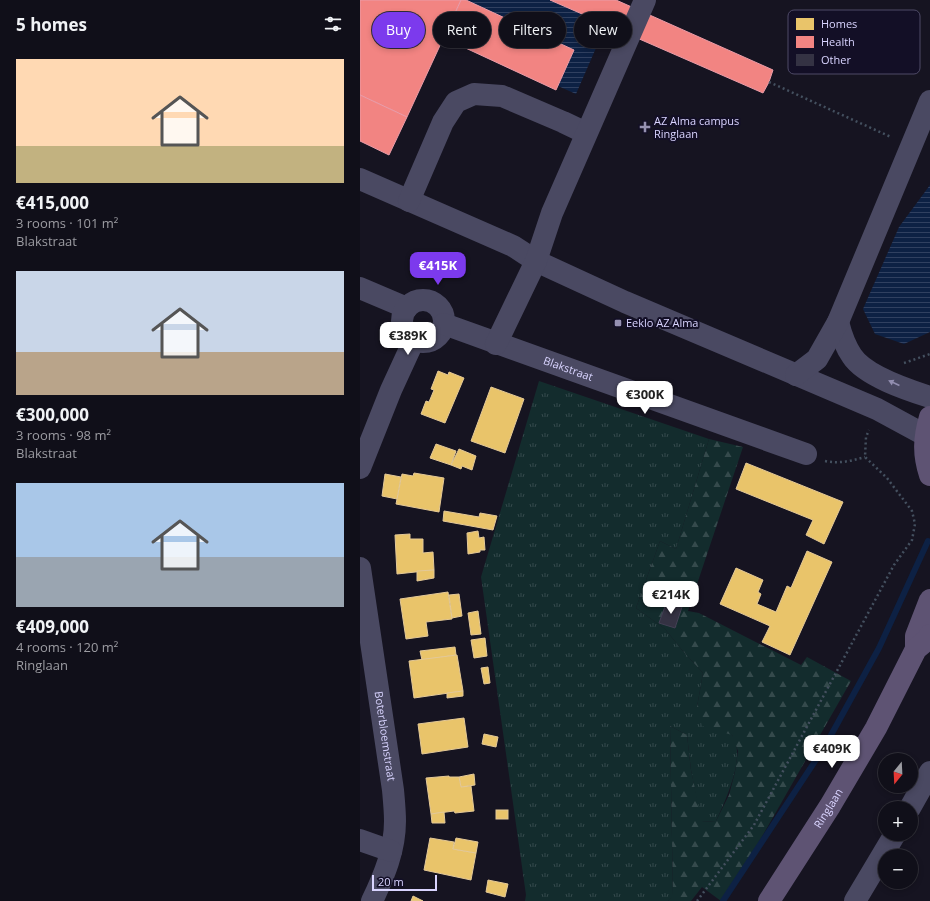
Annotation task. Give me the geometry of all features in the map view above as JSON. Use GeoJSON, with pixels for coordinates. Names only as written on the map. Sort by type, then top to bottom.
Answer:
{"type":"FeatureCollection","features":[{"type":"Feature","properties":{"kind":"main road"},"geometry":{"type":"LineString","coordinates":[[927,426],[925,459],[930,475]]}},
{"type":"Feature","properties":{"kind":"main road","name":"Ringlaan"},"geometry":{"type":"LineString","coordinates":[[769,901],[830,806],[876,728],[923,642],[916,636],[930,600]]}},
{"type":"Feature","properties":{"kind":"street"},"geometry":{"type":"LineString","coordinates":[[496,344],[536,260],[552,213],[645,0]]}},
{"type":"Feature","properties":{"kind":"street"},"geometry":{"type":"LineString","coordinates":[[409,201],[443,122],[456,102],[474,94],[502,96],[586,133]]}},
{"type":"Feature","properties":{"kind":"street"},"geometry":{"type":"LineString","coordinates":[[796,375],[817,359],[838,322],[930,101]]}},
{"type":"Feature","properties":{"kind":"street"},"geometry":{"type":"LineString","coordinates":[[360,179],[513,246],[536,260],[625,302],[877,409],[927,426]]}},
{"type":"Feature","properties":{"kind":"street"},"geometry":{"type":"LineString","coordinates":[[360,288],[407,308]]}},
{"type":"Feature","properties":{"kind":"street"},"geometry":{"type":"LineString","coordinates":[[424,300],[431,302],[441,310],[444,317],[444,324],[440,334],[433,340],[419,342],[414,340],[404,330],[402,323],[403,316],[407,308],[417,301],[424,300]]}},
{"type":"Feature","properties":{"kind":"street"},"geometry":{"type":"LineString","coordinates":[[838,322],[844,342],[852,357],[863,368],[907,389],[930,397]]}},
{"type":"Feature","properties":{"kind":"street","name":"Blakstraat"},"geometry":{"type":"LineString","coordinates":[[444,324],[496,344],[806,454]]}},
{"type":"Feature","properties":{"kind":"street"},"geometry":{"type":"LineString","coordinates":[[360,468],[391,390],[414,340]]}},
{"type":"Feature","properties":{"kind":"street","name":"Boterbloemstraat"},"geometry":{"type":"LineString","coordinates":[[360,568],[393,790],[395,822],[392,851],[385,873],[372,901]]}},
{"type":"Feature","properties":{"kind":"street"},"geometry":{"type":"LineString","coordinates":[[914,801],[930,772]]}},
{"type":"Feature","properties":{"kind":"street"},"geometry":{"type":"LineString","coordinates":[[360,840],[392,851]]}},
{"type":"Feature","properties":{"kind":"street"},"geometry":{"type":"LineString","coordinates":[[855,901],[891,841]]}},
{"type":"Feature","properties":{"kind":"path"},"geometry":{"type":"LineString","coordinates":[[769,82],[911,145]]}},
{"type":"Feature","properties":{"kind":"path"},"geometry":{"type":"LineString","coordinates":[[889,381],[895,369],[902,364],[930,354]]}},
{"type":"Feature","properties":{"kind":"path"},"geometry":{"type":"LineString","coordinates":[[697,901],[754,825],[894,565],[912,540],[915,524],[912,511],[887,478],[865,457],[866,437],[877,409]]}},
{"type":"Feature","properties":{"kind":"path"},"geometry":{"type":"LineString","coordinates":[[806,454],[834,463],[847,462],[865,457]]}},
{"type":"Feature","properties":{"kind":"green space"},"geometry":{"type":"Polygon","coordinates":[[[539,381],[709,439],[676,549],[660,541],[636,608],[665,629],[703,673],[697,707],[719,723],[731,734],[736,742],[736,765],[725,802],[716,821],[701,822],[691,770],[687,735],[670,726],[673,896],[668,901],[525,901],[526,895],[481,577],[539,381]]]}},
{"type":"Feature","properties":{"kind":"green space"},"geometry":{"type":"Polygon","coordinates":[[[709,439],[743,447],[688,611],[699,613],[801,665],[807,657],[851,681],[725,901],[721,901],[702,887],[691,901],[668,901],[673,895],[670,726],[687,735],[691,770],[702,822],[716,821],[729,795],[735,772],[738,751],[732,735],[702,726],[697,707],[703,673],[665,629],[636,608],[660,541],[676,549],[709,439]]]}},
{"type":"Feature","properties":{"kind":"water"},"geometry":{"type":"Polygon","coordinates":[[[466,0],[550,0],[577,12],[574,12],[574,48],[596,48],[576,94],[558,86],[574,50],[566,46],[566,12],[499,12],[499,15],[466,0]]]}},
{"type":"Feature","properties":{"kind":"water"},"geometry":{"type":"Polygon","coordinates":[[[930,185],[930,332],[904,344],[875,334],[863,309],[899,227],[930,185]]]}},
{"type":"Feature","properties":{"kind":"building: Homes"},"geometry":{"type":"Polygon","coordinates":[[[438,371],[448,375],[449,372],[464,378],[445,423],[421,414],[426,401],[429,402],[434,390],[431,389],[438,371]]]}},
{"type":"Feature","properties":{"kind":"building: Homes"},"geometry":{"type":"Polygon","coordinates":[[[491,387],[524,399],[505,453],[471,441],[491,387]]]}},
{"type":"Feature","properties":{"kind":"building: Homes"},"geometry":{"type":"Polygon","coordinates":[[[436,444],[456,451],[451,465],[430,458],[436,444]]]}},
{"type":"Feature","properties":{"kind":"building: Homes"},"geometry":{"type":"Polygon","coordinates":[[[459,449],[476,456],[472,470],[462,466],[461,469],[451,465],[459,449]]]}},
{"type":"Feature","properties":{"kind":"building: Homes"},"geometry":{"type":"Polygon","coordinates":[[[746,463],[843,502],[824,544],[806,535],[813,520],[736,489],[746,463]]]}},
{"type":"Feature","properties":{"kind":"building: Homes"},"geometry":{"type":"Polygon","coordinates":[[[414,473],[444,478],[439,512],[396,504],[402,474],[413,476],[414,473]]]}},
{"type":"Feature","properties":{"kind":"building: Homes"},"geometry":{"type":"Polygon","coordinates":[[[385,474],[401,477],[397,499],[382,496],[385,474]]]}},
{"type":"Feature","properties":{"kind":"building: Homes"},"geometry":{"type":"Polygon","coordinates":[[[444,511],[479,517],[480,513],[497,516],[493,530],[443,521],[444,511]]]}},
{"type":"Feature","properties":{"kind":"building: Homes"},"geometry":{"type":"Polygon","coordinates":[[[478,531],[479,538],[484,537],[485,550],[468,554],[467,533],[478,531]]]}},
{"type":"Feature","properties":{"kind":"building: Homes"},"geometry":{"type":"Polygon","coordinates":[[[410,534],[410,539],[423,539],[423,553],[433,552],[434,570],[397,574],[395,535],[410,534]]]}},
{"type":"Feature","properties":{"kind":"building: Homes"},"geometry":{"type":"Polygon","coordinates":[[[807,551],[832,562],[790,655],[762,642],[770,626],[720,604],[736,568],[763,580],[758,592],[761,594],[757,604],[776,612],[787,586],[791,588],[807,551]]]}},
{"type":"Feature","properties":{"kind":"building: Homes"},"geometry":{"type":"Polygon","coordinates":[[[434,570],[434,578],[417,581],[417,571],[434,570]]]}},
{"type":"Feature","properties":{"kind":"building: Homes"},"geometry":{"type":"Polygon","coordinates":[[[448,592],[452,619],[426,622],[428,636],[406,639],[400,599],[448,592]]]}},
{"type":"Feature","properties":{"kind":"building: Homes"},"geometry":{"type":"Polygon","coordinates":[[[459,594],[462,616],[452,618],[449,595],[459,594]]]}},
{"type":"Feature","properties":{"kind":"building: Homes"},"geometry":{"type":"Polygon","coordinates":[[[478,611],[481,634],[471,635],[468,613],[478,611]]]}},
{"type":"Feature","properties":{"kind":"building: Homes"},"geometry":{"type":"Polygon","coordinates":[[[485,638],[487,656],[474,658],[471,640],[485,638]]]}},
{"type":"Feature","properties":{"kind":"building: Homes"},"geometry":{"type":"Polygon","coordinates":[[[455,647],[456,655],[422,660],[420,651],[455,647]]]}},
{"type":"Feature","properties":{"kind":"building: Homes"},"geometry":{"type":"Polygon","coordinates":[[[457,655],[463,691],[414,698],[409,661],[457,655]]]}},
{"type":"Feature","properties":{"kind":"building: Homes"},"geometry":{"type":"Polygon","coordinates":[[[488,667],[490,683],[484,684],[481,668],[488,667]]]}},
{"type":"Feature","properties":{"kind":"building: Homes"},"geometry":{"type":"Polygon","coordinates":[[[463,691],[463,696],[447,698],[447,693],[463,691]]]}},
{"type":"Feature","properties":{"kind":"building: Homes"},"geometry":{"type":"Polygon","coordinates":[[[464,718],[468,747],[422,754],[418,724],[464,718]]]}},
{"type":"Feature","properties":{"kind":"building: Homes"},"geometry":{"type":"Polygon","coordinates":[[[484,734],[498,737],[496,747],[482,744],[484,734]]]}},
{"type":"Feature","properties":{"kind":"building: Homes"},"geometry":{"type":"Polygon","coordinates":[[[474,774],[475,785],[461,787],[459,777],[474,774]]]}},
{"type":"Feature","properties":{"kind":"building: Homes"},"geometry":{"type":"Polygon","coordinates":[[[449,776],[459,777],[461,787],[471,786],[474,811],[455,813],[454,811],[431,814],[426,778],[449,776]]]}},
{"type":"Feature","properties":{"kind":"building: Homes"},"geometry":{"type":"Polygon","coordinates":[[[496,810],[508,810],[508,819],[496,819],[496,810]]]}},
{"type":"Feature","properties":{"kind":"building: Homes"},"geometry":{"type":"Polygon","coordinates":[[[444,812],[445,823],[432,823],[431,814],[444,812]]]}},
{"type":"Feature","properties":{"kind":"building: Homes"},"geometry":{"type":"Polygon","coordinates":[[[430,838],[454,842],[453,849],[476,853],[471,880],[424,870],[430,838]]]}},
{"type":"Feature","properties":{"kind":"building: Homes"},"geometry":{"type":"Polygon","coordinates":[[[456,838],[478,842],[476,853],[453,849],[456,838]]]}},
{"type":"Feature","properties":{"kind":"building: Homes"},"geometry":{"type":"Polygon","coordinates":[[[488,880],[508,884],[505,897],[486,892],[488,880]]]}},
{"type":"Feature","properties":{"kind":"building: Homes"},"geometry":{"type":"Polygon","coordinates":[[[413,896],[423,901],[411,901],[413,896]]]}},
{"type":"Feature","properties":{"kind":"building: Health"},"geometry":{"type":"Polygon","coordinates":[[[360,0],[461,0],[455,12],[433,12],[433,48],[439,48],[407,117],[360,95],[360,0]]]}},
{"type":"Feature","properties":{"kind":"building: Health"},"geometry":{"type":"Polygon","coordinates":[[[461,0],[466,0],[499,15],[499,48],[566,48],[566,46],[574,50],[556,90],[466,48],[491,48],[491,12],[456,12],[461,0]]]}},
{"type":"Feature","properties":{"kind":"building: Health"},"geometry":{"type":"Polygon","coordinates":[[[550,0],[616,0],[773,70],[763,93],[632,36],[632,12],[577,12],[550,0]]]}},
{"type":"Feature","properties":{"kind":"building: Health"},"geometry":{"type":"Polygon","coordinates":[[[360,95],[407,117],[389,155],[360,141],[360,95]]]}},
{"type":"Feature","properties":{"kind":"building: Other"},"geometry":{"type":"Polygon","coordinates":[[[667,601],[682,607],[675,628],[659,623],[667,601]]]}},
{"type":"Feature","properties":{"kind":"waterway"},"geometry":{"type":"LineString","coordinates":[[723,901],[825,746],[879,648],[928,541]]}},
{"type":"Feature","properties":{"kind":"place","name":"AZ Alma campus Ringlaan"},"geometry":{"type":"Point","coordinates":[645,127]}},
{"type":"Feature","properties":{"kind":"place","name":"Eeklo AZ Alma"},"geometry":{"type":"Point","coordinates":[618,323]}}]}
